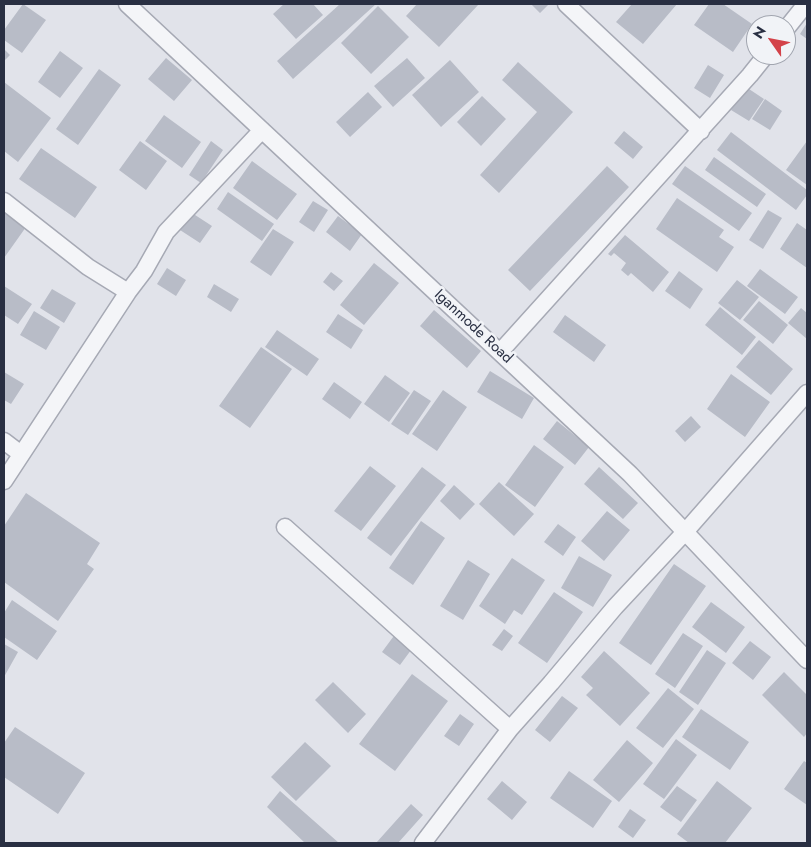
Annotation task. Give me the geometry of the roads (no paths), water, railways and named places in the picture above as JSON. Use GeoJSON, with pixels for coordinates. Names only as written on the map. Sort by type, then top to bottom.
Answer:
{"type":"FeatureCollection","features":[{"type":"Feature","properties":{"kind":"street","name":"Iganmode Road"},"geometry":{"type":"LineString","coordinates":[[127,4],[630,474],[807,660]]}},
{"type":"Feature","properties":{"kind":"street"},"geometry":{"type":"LineString","coordinates":[[566,4],[701,131]]}},
{"type":"Feature","properties":{"kind":"street"},"geometry":{"type":"LineString","coordinates":[[796,17],[806,4]]}},
{"type":"Feature","properties":{"kind":"street"},"geometry":{"type":"LineString","coordinates":[[500,352],[701,131],[758,65]]}},
{"type":"Feature","properties":{"kind":"street"},"geometry":{"type":"LineString","coordinates":[[4,481],[128,292],[144,271],[166,232],[262,130]]}},
{"type":"Feature","properties":{"kind":"street"},"geometry":{"type":"LineString","coordinates":[[4,201],[88,267],[128,292]]}},
{"type":"Feature","properties":{"kind":"street"},"geometry":{"type":"LineString","coordinates":[[423,843],[510,729],[615,607],[807,393]]}},
{"type":"Feature","properties":{"kind":"street"},"geometry":{"type":"LineString","coordinates":[[4,441],[21,454]]}},
{"type":"Feature","properties":{"kind":"street"},"geometry":{"type":"LineString","coordinates":[[285,527],[510,729]]}}]}
